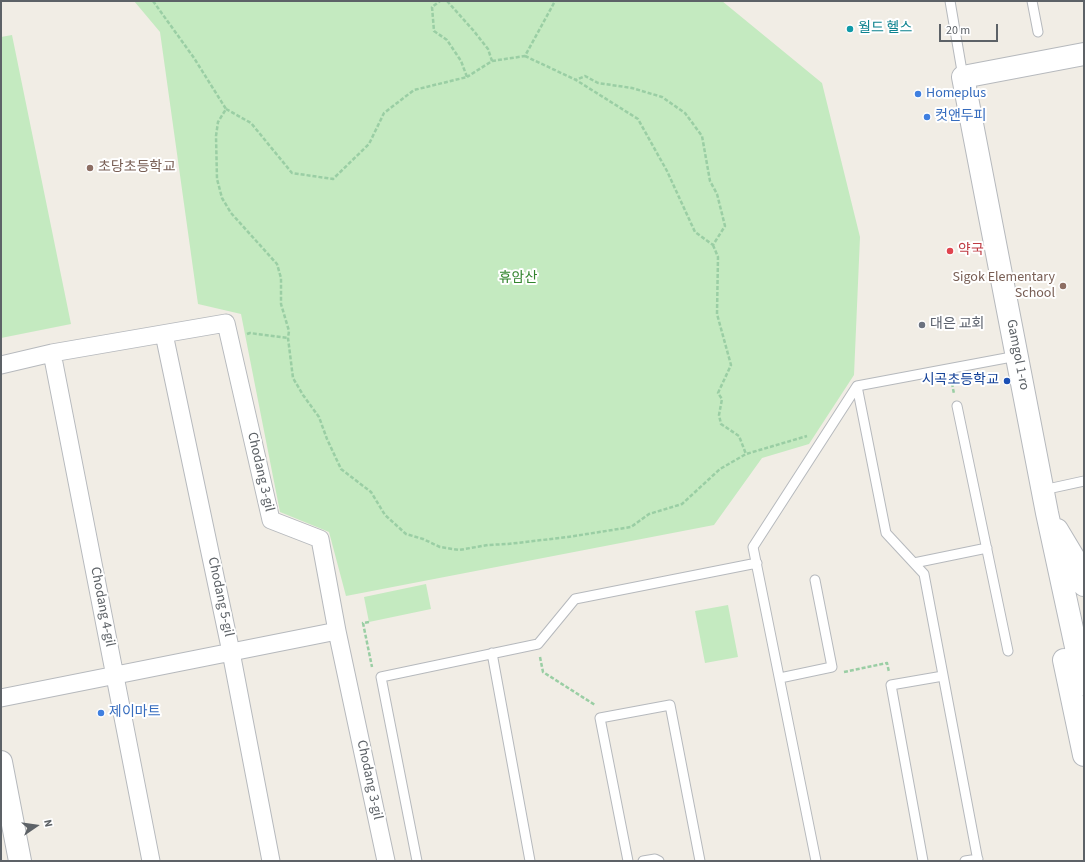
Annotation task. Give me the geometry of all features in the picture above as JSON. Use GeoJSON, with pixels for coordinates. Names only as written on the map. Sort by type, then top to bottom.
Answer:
{"type":"FeatureCollection","features":[{"type":"Feature","properties":{"kind":"street"},"geometry":{"type":"LineString","coordinates":[[963,76],[1084,54]]}},
{"type":"Feature","properties":{"kind":"street","name":"Gamgol 1-ro"},"geometry":{"type":"LineString","coordinates":[[963,76],[1047,513],[1084,684]]}},
{"type":"Feature","properties":{"kind":"street","name":"Chodang 3-gil"},"geometry":{"type":"LineString","coordinates":[[1,365],[52,353],[226,323],[271,520],[320,539],[337,631],[386,861]]}},
{"type":"Feature","properties":{"kind":"street","name":"Chodang 5-gil"},"geometry":{"type":"LineString","coordinates":[[164,334],[231,652],[271,861]]}},
{"type":"Feature","properties":{"kind":"street","name":"Chodang 4-gil"},"geometry":{"type":"LineString","coordinates":[[52,353],[151,861]]}},
{"type":"Feature","properties":{"kind":"street"},"geometry":{"type":"LineString","coordinates":[[1047,513],[1081,570],[1084,585]]}},
{"type":"Feature","properties":{"kind":"street"},"geometry":{"type":"LineString","coordinates":[[1047,513],[1045,573],[1084,754]]}},
{"type":"Feature","properties":{"kind":"street"},"geometry":{"type":"LineString","coordinates":[[1,698],[337,631]]}},
{"type":"Feature","properties":{"kind":"street"},"geometry":{"type":"LineString","coordinates":[[1,762],[20,861]]}},
{"type":"Feature","properties":{"kind":"lane"},"geometry":{"type":"LineString","coordinates":[[950,1],[963,76]]}},
{"type":"Feature","properties":{"kind":"lane"},"geometry":{"type":"LineString","coordinates":[[1032,1],[1038,32]]}},
{"type":"Feature","properties":{"kind":"lane"},"geometry":{"type":"LineString","coordinates":[[816,861],[753,546],[857,386],[1017,356]]}},
{"type":"Feature","properties":{"kind":"lane"},"geometry":{"type":"LineString","coordinates":[[857,386],[886,533],[924,574],[978,860],[965,861]]}},
{"type":"Feature","properties":{"kind":"lane"},"geometry":{"type":"LineString","coordinates":[[957,406],[1008,651]]}},
{"type":"Feature","properties":{"kind":"lane"},"geometry":{"type":"LineString","coordinates":[[1043,490],[1084,481]]}},
{"type":"Feature","properties":{"kind":"lane"},"geometry":{"type":"LineString","coordinates":[[914,563],[986,548]]}},
{"type":"Feature","properties":{"kind":"lane"},"geometry":{"type":"LineString","coordinates":[[418,861],[381,677],[538,644],[575,599],[757,563]]}},
{"type":"Feature","properties":{"kind":"lane"},"geometry":{"type":"LineString","coordinates":[[780,678],[832,667],[815,580]]}},
{"type":"Feature","properties":{"kind":"lane"},"geometry":{"type":"LineString","coordinates":[[492,653],[530,861]]}},
{"type":"Feature","properties":{"kind":"lane"},"geometry":{"type":"LineString","coordinates":[[923,861],[891,685],[943,676]]}},
{"type":"Feature","properties":{"kind":"lane"},"geometry":{"type":"LineString","coordinates":[[628,861],[600,718],[670,705],[700,861]]}},
{"type":"Feature","properties":{"kind":"lane"},"geometry":{"type":"LineString","coordinates":[[643,861],[655,859],[659,861]]}},
{"type":"Feature","properties":{"kind":"path"},"geometry":{"type":"LineString","coordinates":[[154,1],[194,58],[226,109],[251,123],[292,173],[333,179],[369,144],[384,113],[414,90],[467,77],[492,62],[525,56],[576,80],[638,120],[667,171],[695,232],[713,245],[718,257],[717,314],[731,365],[718,393],[722,399],[719,416],[721,424],[739,436],[746,454]]}},
{"type":"Feature","properties":{"kind":"path"},"geometry":{"type":"LineString","coordinates":[[440,1],[432,7],[434,31],[447,40],[461,61],[467,77]]}},
{"type":"Feature","properties":{"kind":"path"},"geometry":{"type":"LineString","coordinates":[[447,1],[488,49],[492,62]]}},
{"type":"Feature","properties":{"kind":"path"},"geometry":{"type":"LineString","coordinates":[[525,56],[555,1]]}},
{"type":"Feature","properties":{"kind":"path"},"geometry":{"type":"LineString","coordinates":[[576,80],[585,76],[598,83],[632,88],[662,97],[685,114],[702,136],[710,181],[717,194],[725,226],[713,245]]}},
{"type":"Feature","properties":{"kind":"path"},"geometry":{"type":"LineString","coordinates":[[226,109],[218,122],[216,136],[217,179],[222,198],[231,213],[277,264],[281,278],[281,304],[289,331],[288,338],[293,378],[319,417],[327,439],[341,469],[371,492],[385,515],[406,534],[423,539],[440,547],[459,550],[488,545],[568,537],[632,527],[649,514],[682,504],[720,469],[746,454],[809,436],[822,428],[830,428]]}},
{"type":"Feature","properties":{"kind":"path"},"geometry":{"type":"LineString","coordinates":[[230,337],[250,333],[288,338]]}},
{"type":"Feature","properties":{"kind":"path"},"geometry":{"type":"LineString","coordinates":[[950,369],[957,406]]}},
{"type":"Feature","properties":{"kind":"path"},"geometry":{"type":"LineString","coordinates":[[369,622],[363,623],[375,679],[381,677]]}},
{"type":"Feature","properties":{"kind":"path"},"geometry":{"type":"LineString","coordinates":[[538,644],[543,672],[598,708],[600,718]]}},
{"type":"Feature","properties":{"kind":"path"},"geometry":{"type":"LineString","coordinates":[[832,667],[833,674],[887,663],[891,685]]}},
{"type":"Feature","properties":{"kind":"green space","name":"휴암산"},"geometry":{"type":"Polygon","coordinates":[[[134,1],[722,1],[822,83],[860,237],[854,375],[809,444],[762,458],[714,525],[346,596],[329,532],[280,512],[241,314],[198,304],[160,32],[134,1]]]}},
{"type":"Feature","properties":{"kind":"green space"},"geometry":{"type":"Polygon","coordinates":[[[12,35],[71,324],[1,338],[1,37],[12,35]]]}},
{"type":"Feature","properties":{"kind":"green space"},"geometry":{"type":"Polygon","coordinates":[[[426,584],[431,609],[369,622],[364,597],[426,584]]]}},
{"type":"Feature","properties":{"kind":"green space"},"geometry":{"type":"Polygon","coordinates":[[[728,605],[738,657],[705,663],[695,611],[728,605]]]}},
{"type":"Feature","properties":{"kind":"place","name":"월드 헬스"},"geometry":{"type":"Point","coordinates":[850,29]}},
{"type":"Feature","properties":{"kind":"place","name":"Homeplus"},"geometry":{"type":"Point","coordinates":[918,94]}},
{"type":"Feature","properties":{"kind":"place","name":"컷앤두피"},"geometry":{"type":"Point","coordinates":[927,117]}},
{"type":"Feature","properties":{"kind":"place","name":"초당초등학교"},"geometry":{"type":"Point","coordinates":[90,168]}},
{"type":"Feature","properties":{"kind":"place","name":"약국"},"geometry":{"type":"Point","coordinates":[950,251]}},
{"type":"Feature","properties":{"kind":"place","name":"Sigok Elementary School"},"geometry":{"type":"Point","coordinates":[1063,286]}},
{"type":"Feature","properties":{"kind":"place","name":"대은 교회"},"geometry":{"type":"Point","coordinates":[922,325]}},
{"type":"Feature","properties":{"kind":"place","name":"시곡초등학교"},"geometry":{"type":"Point","coordinates":[1007,381]}},
{"type":"Feature","properties":{"kind":"place","name":"제이마트"},"geometry":{"type":"Point","coordinates":[101,713]}}]}
